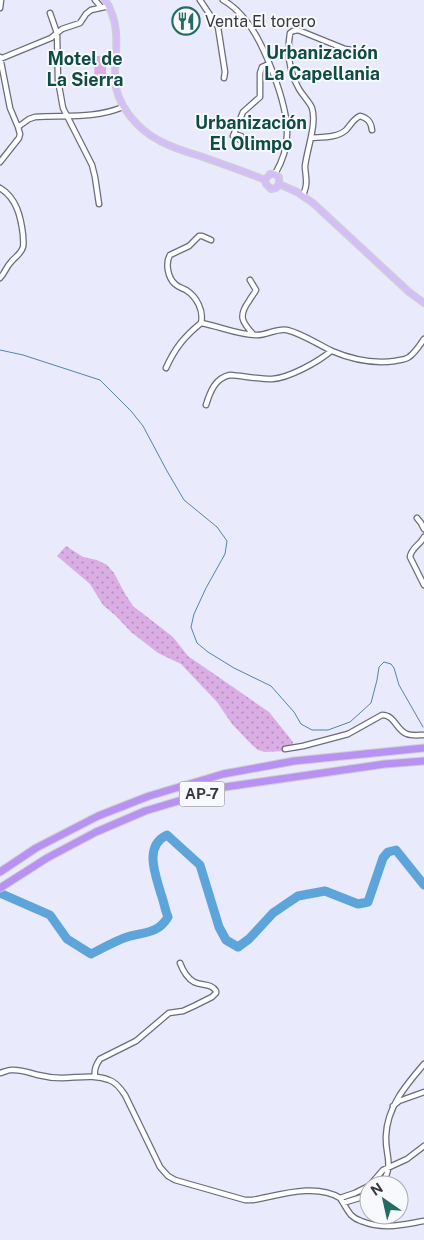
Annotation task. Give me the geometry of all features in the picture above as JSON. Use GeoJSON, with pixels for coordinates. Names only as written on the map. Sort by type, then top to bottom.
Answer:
{"type":"FeatureCollection","features":[{"type":"Feature","properties":{"kind":"highway","name":"AP-7"},"geometry":{"type":"LineString","coordinates":[[0,872],[36,848],[98,816],[149,796],[223,774],[294,761],[424,748]]}},
{"type":"Feature","properties":{"kind":"highway","name":"AP-7"},"geometry":{"type":"LineString","coordinates":[[0,888],[47,858],[96,832],[145,811],[225,787],[385,764],[424,761]]}},
{"type":"Feature","properties":{"kind":"main road"},"geometry":{"type":"LineString","coordinates":[[105,0],[114,20],[117,41],[115,86],[117,95],[123,107],[139,126],[159,141],[177,149],[265,180]]}},
{"type":"Feature","properties":{"kind":"main road"},"geometry":{"type":"LineString","coordinates":[[265,180],[268,175],[275,174],[279,177],[280,184]]}},
{"type":"Feature","properties":{"kind":"main road"},"geometry":{"type":"LineString","coordinates":[[265,180],[267,186],[271,188],[276,188],[280,184]]}},
{"type":"Feature","properties":{"kind":"main road"},"geometry":{"type":"LineString","coordinates":[[280,184],[303,196],[324,212],[409,292],[424,303]]}},
{"type":"Feature","properties":{"kind":"street"},"geometry":{"type":"LineString","coordinates":[[0,8],[1,0]]}},
{"type":"Feature","properties":{"kind":"street"},"geometry":{"type":"LineString","coordinates":[[95,0],[101,7]]}},
{"type":"Feature","properties":{"kind":"street"},"geometry":{"type":"LineString","coordinates":[[200,0],[219,30],[225,72],[224,78]]}},
{"type":"Feature","properties":{"kind":"street"},"geometry":{"type":"LineString","coordinates":[[223,0],[244,18],[258,41],[269,64],[284,106],[287,134],[286,145],[275,174]]}},
{"type":"Feature","properties":{"kind":"street"},"geometry":{"type":"LineString","coordinates":[[0,162],[20,134],[10,108],[0,58],[51,38],[62,29],[80,23],[91,10],[109,6]]}},
{"type":"Feature","properties":{"kind":"street"},"geometry":{"type":"LineString","coordinates":[[50,13],[57,33],[58,80],[63,108],[92,165],[96,177],[99,204]]}},
{"type":"Feature","properties":{"kind":"street"},"geometry":{"type":"LineString","coordinates":[[303,196],[306,184],[305,166],[313,117],[308,100],[295,82],[290,64],[290,33],[298,30],[352,50]]}},
{"type":"Feature","properties":{"kind":"street"},"geometry":{"type":"LineString","coordinates":[[234,134],[243,112],[260,97],[260,73],[262,67],[269,64]]}},
{"type":"Feature","properties":{"kind":"street"},"geometry":{"type":"LineString","coordinates":[[18,127],[35,117],[95,115],[112,112],[123,107]]}},
{"type":"Feature","properties":{"kind":"street"},"geometry":{"type":"LineString","coordinates":[[311,138],[336,136],[344,132],[355,118],[360,116],[366,117],[372,125],[372,130]]}},
{"type":"Feature","properties":{"kind":"street"},"geometry":{"type":"LineString","coordinates":[[0,188],[9,195],[17,208],[22,225],[23,242],[23,248],[11,261],[0,278]]}},
{"type":"Feature","properties":{"kind":"street"},"geometry":{"type":"LineString","coordinates":[[166,368],[184,338],[201,324],[202,314],[199,305],[190,294],[173,282],[168,262],[170,255],[189,246],[199,236],[211,240]]}},
{"type":"Feature","properties":{"kind":"street"},"geometry":{"type":"LineString","coordinates":[[250,280],[256,290],[244,308],[242,317],[246,326],[254,335]]}},
{"type":"Feature","properties":{"kind":"street"},"geometry":{"type":"LineString","coordinates":[[201,324],[254,335],[287,330],[316,342],[331,351],[361,361],[382,363],[410,357],[424,340]]}},
{"type":"Feature","properties":{"kind":"street"},"geometry":{"type":"LineString","coordinates":[[206,405],[212,389],[219,379],[224,376],[230,374],[274,379],[316,362],[331,351]]}},
{"type":"Feature","properties":{"kind":"street"},"geometry":{"type":"LineString","coordinates":[[417,518],[424,529]]}},
{"type":"Feature","properties":{"kind":"street"},"geometry":{"type":"LineString","coordinates":[[424,537],[410,553],[410,557],[424,585]]}},
{"type":"Feature","properties":{"kind":"street"},"geometry":{"type":"LineString","coordinates":[[285,749],[348,734],[382,715],[387,715],[391,718],[406,734],[424,735]]}},
{"type":"Feature","properties":{"kind":"street"},"geometry":{"type":"LineString","coordinates":[[95,1077],[94,1070],[100,1059],[136,1041],[169,1013],[183,1011],[216,994],[213,986],[193,982],[183,971],[180,963]]}},
{"type":"Feature","properties":{"kind":"street"},"geometry":{"type":"LineString","coordinates":[[387,1175],[389,1161],[386,1133],[392,1107],[402,1090],[424,1064]]}},
{"type":"Feature","properties":{"kind":"street"},"geometry":{"type":"LineString","coordinates":[[0,1073],[12,1070],[51,1077],[95,1077],[108,1079],[113,1082],[122,1090],[160,1167],[168,1176],[175,1180],[245,1200],[310,1190],[330,1193],[342,1201],[356,1219],[379,1226],[389,1227],[424,1221]]}},
{"type":"Feature","properties":{"kind":"street"},"geometry":{"type":"LineString","coordinates":[[392,1107],[424,1092]]}},
{"type":"Feature","properties":{"kind":"street"},"geometry":{"type":"LineString","coordinates":[[379,1175],[383,1170],[407,1159],[424,1146]]}},
{"type":"Feature","properties":{"kind":"street"},"geometry":{"type":"LineString","coordinates":[[342,1201],[359,1191]]}},
{"type":"Feature","properties":{"kind":"street"},"geometry":{"type":"LineString","coordinates":[[342,1201],[359,1197]]}},
{"type":"Feature","properties":{"kind":"shaded area"},"geometry":{"type":"Polygon","coordinates":[[[95,56],[106,56],[106,79],[94,79],[95,56]]]}},
{"type":"Feature","properties":{"kind":"shaded area"},"geometry":{"type":"Polygon","coordinates":[[[66,546],[83,557],[97,560],[107,565],[114,573],[133,606],[173,637],[188,656],[269,712],[293,742],[292,747],[287,751],[265,752],[258,750],[252,745],[232,724],[217,702],[181,664],[158,653],[131,632],[103,605],[90,584],[57,556],[66,546]]]}},
{"type":"Feature","properties":{"kind":"waterway"},"geometry":{"type":"LineString","coordinates":[[0,350],[23,355],[100,380],[143,426],[184,500],[217,527],[227,541],[225,554],[194,614],[191,627],[197,643],[234,668],[271,686],[294,712],[301,724],[312,730],[328,730],[350,722],[371,703],[379,667],[384,662],[391,664],[399,685],[423,727]]}},
{"type":"Feature","properties":{"kind":"waterway"},"geometry":{"type":"LineString","coordinates":[[2,894],[50,915],[67,939],[91,954],[127,937],[150,932],[160,927],[168,917],[156,879],[153,862],[155,846],[167,835],[200,865],[219,927],[226,940],[238,947],[249,939],[273,913],[298,896],[325,891],[358,904],[368,902],[383,858],[388,852],[396,850],[424,885]]}},
{"type":"Feature","properties":{"kind":"place","name":"Venta El torero"},"geometry":{"type":"Point","coordinates":[186,21]}},
{"type":"Feature","properties":{"kind":"district","name":"Urbanización La Capellania"},"geometry":{"type":"Point","coordinates":[322,63]}},
{"type":"Feature","properties":{"kind":"district","name":"Motel de La Sierra"},"geometry":{"type":"Point","coordinates":[85,69]}},
{"type":"Feature","properties":{"kind":"district","name":"Urbanización El Olimpo"},"geometry":{"type":"Point","coordinates":[251,133]}}]}
